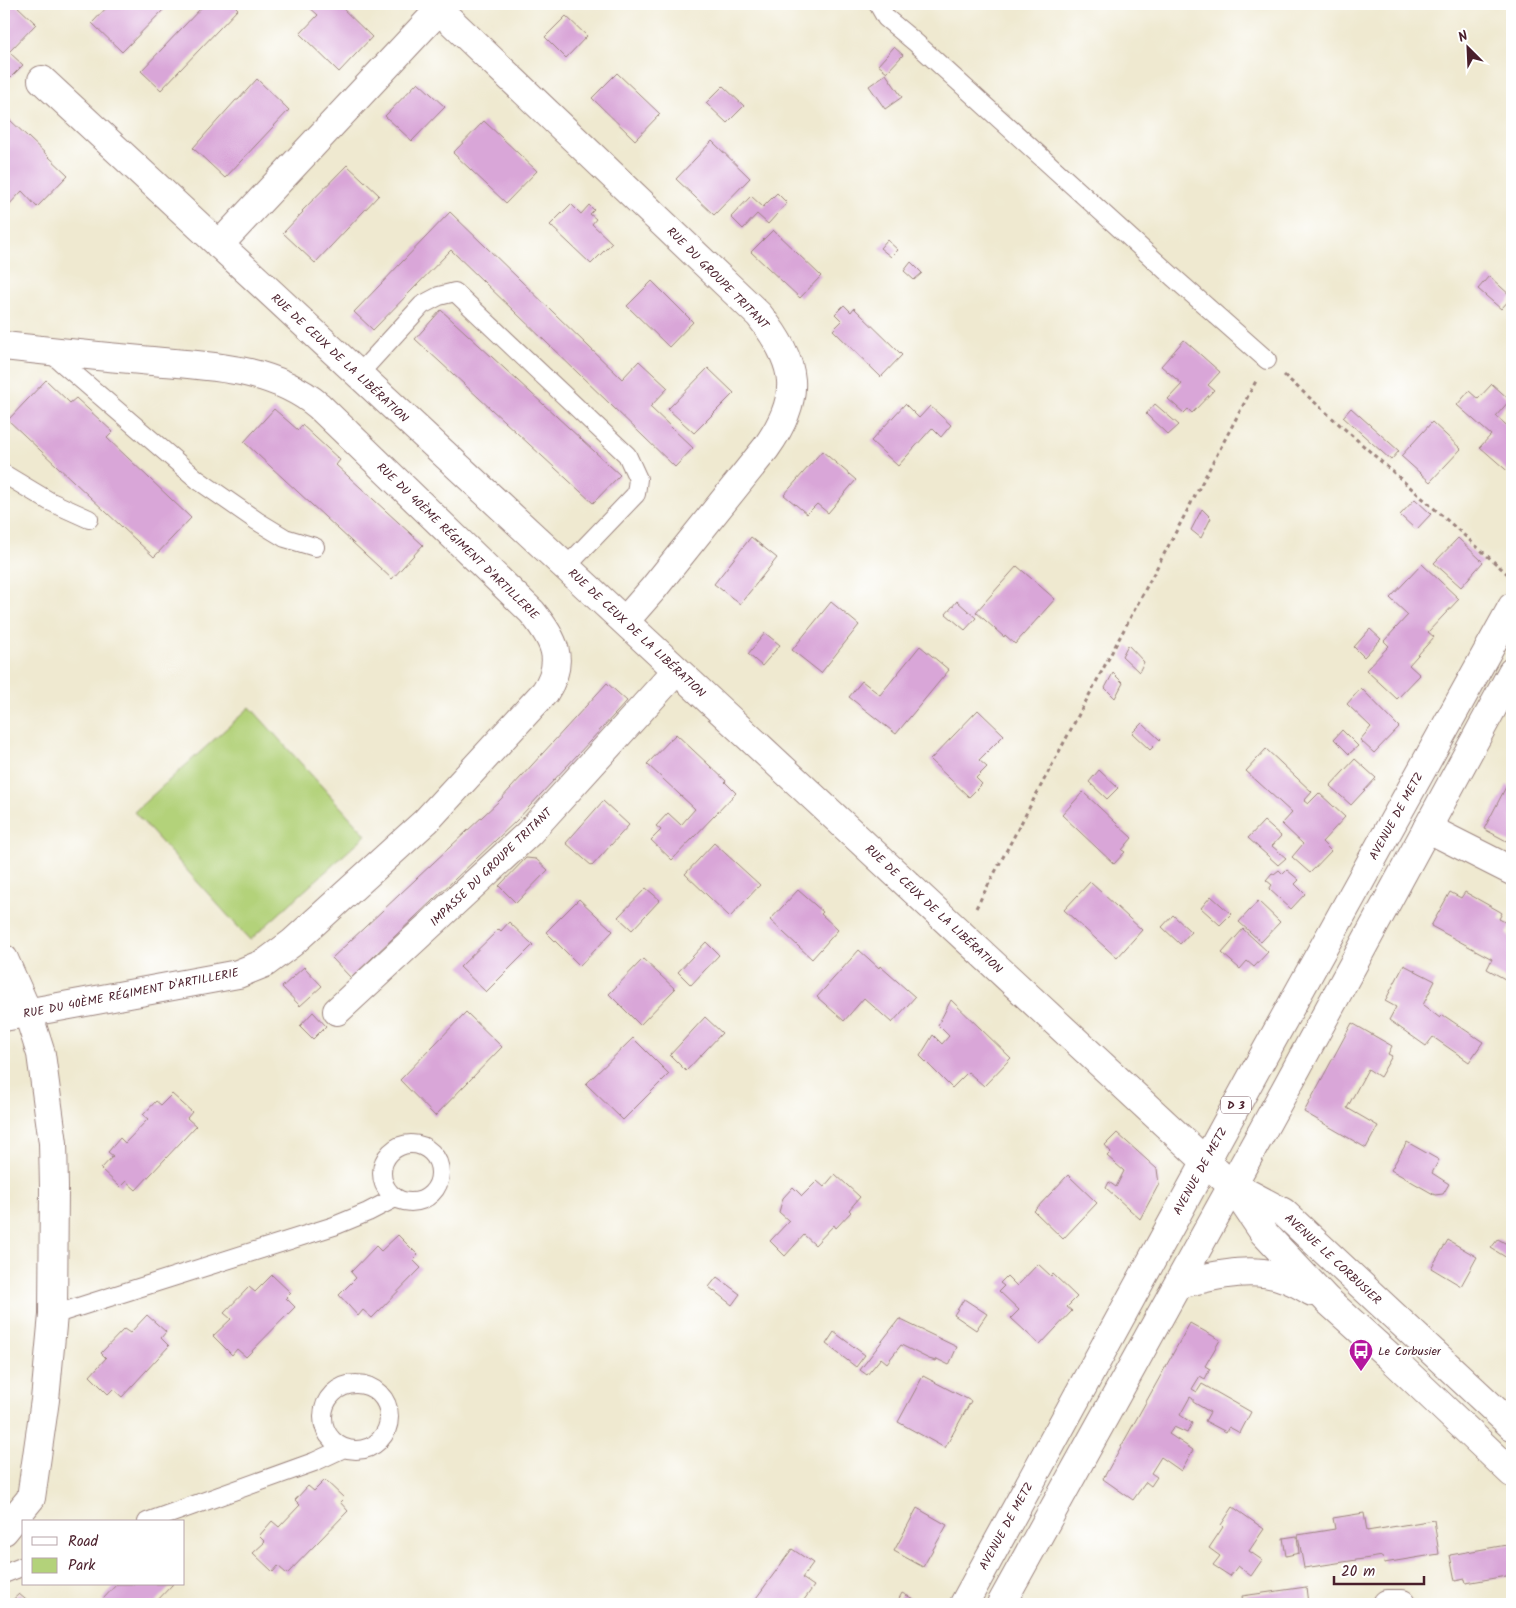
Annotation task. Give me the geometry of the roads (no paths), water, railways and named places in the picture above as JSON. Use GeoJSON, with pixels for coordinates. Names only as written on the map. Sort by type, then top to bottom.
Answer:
{"type":"FeatureCollection","features":[{"type":"Feature","properties":{"kind":"street"},"geometry":{"type":"LineString","coordinates":[[219,246],[436,7]]}},
{"type":"Feature","properties":{"kind":"street","name":"RUE DU GROUPE TRITANT"},"geometry":{"type":"LineString","coordinates":[[436,7],[759,315],[773,333],[784,352],[790,371],[791,390],[788,411],[780,428],[766,448],[625,621]]}},
{"type":"Feature","properties":{"kind":"street","name":"RUE DE CEUX DE LA LIBÉRATION"},"geometry":{"type":"LineString","coordinates":[[42,80],[1232,1186]]}},
{"type":"Feature","properties":{"kind":"street","name":"RUE DU 40ÈME RÉGIMENT D'ARTILLERIE"},"geometry":{"type":"LineString","coordinates":[[4,346],[245,372],[267,377],[306,395],[532,612],[546,628],[554,646],[557,663],[553,679],[544,692],[426,821],[292,943],[265,963],[238,974],[16,1015]]}},
{"type":"Feature","properties":{"kind":"street","name":"AVENUE DE METZ"},"geometry":{"type":"LineString","coordinates":[[964,1604],[1206,1161],[1512,608]]}},
{"type":"Feature","properties":{"kind":"street","name":"IMPASSE DU GROUPE TRITANT"},"geometry":{"type":"LineString","coordinates":[[337,1011],[529,833],[677,670]]}},
{"type":"Feature","properties":{"kind":"street","name":"D 3"},"geometry":{"type":"LineString","coordinates":[[1001,1604],[1179,1284],[1512,672]]}},
{"type":"Feature","properties":{"kind":"street"},"geometry":{"type":"LineString","coordinates":[[1426,828],[1512,871]]}},
{"type":"Feature","properties":{"kind":"street"},"geometry":{"type":"LineString","coordinates":[[4,959],[16,1015],[41,1054],[52,1143],[54,1187],[53,1315],[45,1400],[31,1498],[4,1531]]}},
{"type":"Feature","properties":{"kind":"street"},"geometry":{"type":"LineString","coordinates":[[1232,1186],[1264,1233],[1328,1300],[1390,1356],[1512,1474]]}},
{"type":"Feature","properties":{"kind":"street","name":"AVENUE LE CORBUSIER"},"geometry":{"type":"LineString","coordinates":[[1232,1186],[1283,1212],[1512,1426]]}},
{"type":"Feature","properties":{"kind":"street"},"geometry":{"type":"LineString","coordinates":[[1179,1284],[1213,1276],[1238,1273],[1266,1273],[1288,1279],[1328,1300]]}},
{"type":"Feature","properties":{"kind":"street"},"geometry":{"type":"LineString","coordinates":[[1387,1604],[1402,1604]]}},
{"type":"Feature","properties":{"kind":"lane"},"geometry":{"type":"LineString","coordinates":[[878,4],[886,18],[1267,360]]}},
{"type":"Feature","properties":{"kind":"lane"},"geometry":{"type":"LineString","coordinates":[[358,375],[422,306],[439,296],[455,292],[627,455],[638,479],[636,494],[566,567]]}},
{"type":"Feature","properties":{"kind":"lane"},"geometry":{"type":"LineString","coordinates":[[48,351],[198,480],[264,526],[285,538],[315,548]]}},
{"type":"Feature","properties":{"kind":"lane"},"geometry":{"type":"LineString","coordinates":[[4,474],[49,501],[89,519]]}},
{"type":"Feature","properties":{"kind":"lane"},"geometry":{"type":"LineString","coordinates":[[53,1315],[334,1226],[395,1198]]}},
{"type":"Feature","properties":{"kind":"lane"},"geometry":{"type":"LineString","coordinates":[[153,1520],[314,1462],[344,1448]]}},
{"type":"Feature","properties":{"kind":"lane"},"geometry":{"type":"LineString","coordinates":[[4,1574],[22,1567]]}},
{"type":"Feature","properties":{"kind":"place","name":"Le Corbusier"},"geometry":{"type":"Point","coordinates":[1361,1372]}}]}
